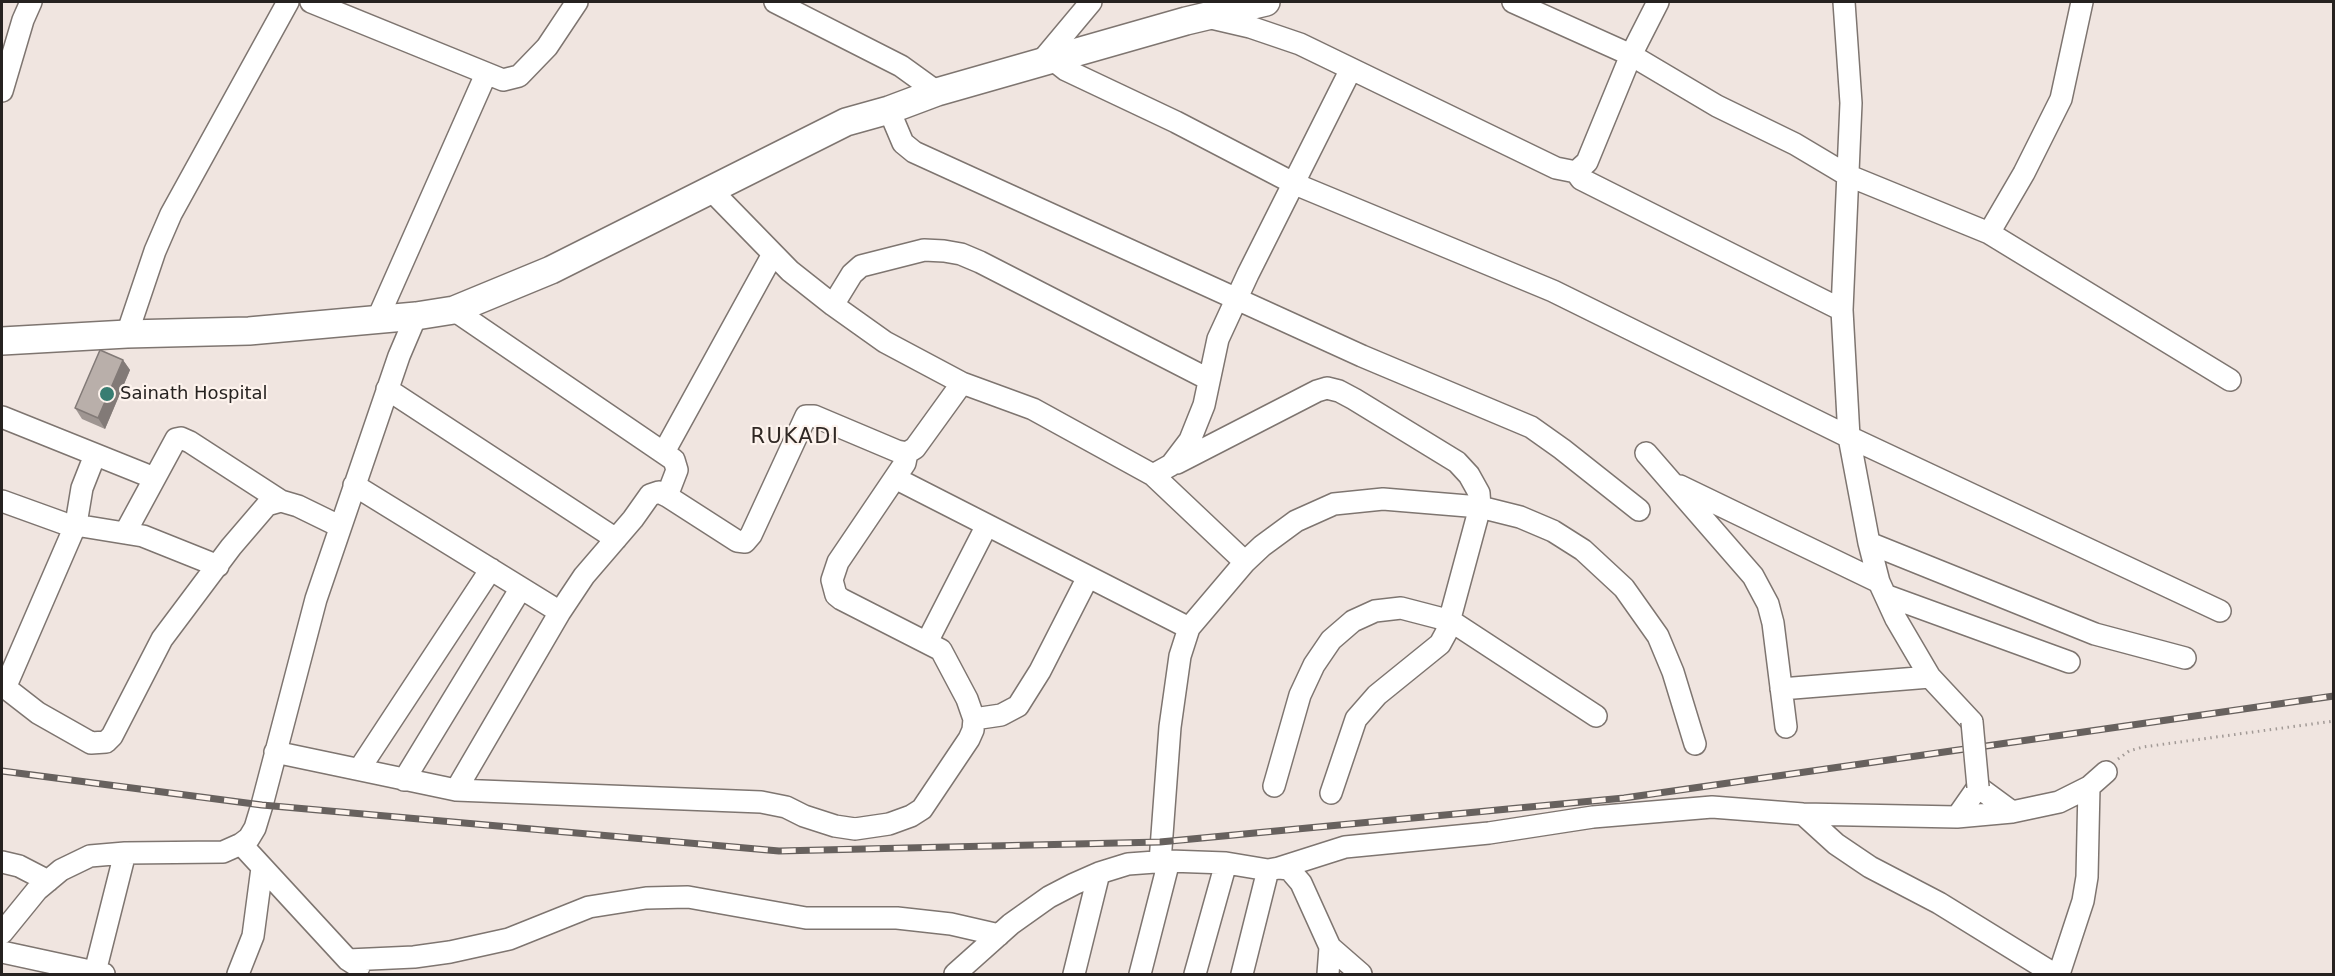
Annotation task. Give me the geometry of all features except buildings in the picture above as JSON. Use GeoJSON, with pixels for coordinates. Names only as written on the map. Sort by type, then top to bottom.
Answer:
{"type":"FeatureCollection","features":[{"type":"Feature","properties":{"kind":"street"},"geometry":{"type":"LineString","coordinates":[[2,91],[23,20],[32,2]]}},
{"type":"Feature","properties":{"kind":"street"},"geometry":{"type":"LineString","coordinates":[[127,334],[155,251],[171,214],[288,2]]}},
{"type":"Feature","properties":{"kind":"street"},"geometry":{"type":"LineString","coordinates":[[311,2],[503,80],[519,76],[547,47],[577,2]]}},
{"type":"Feature","properties":{"kind":"street"},"geometry":{"type":"LineString","coordinates":[[1046,61],[1091,2]]}},
{"type":"Feature","properties":{"kind":"street"},"geometry":{"type":"LineString","coordinates":[[2,341],[127,334],[249,332],[416,316],[454,310],[551,270],[846,122],[890,111],[936,92],[1046,61],[1199,13],[1266,2]]}},
{"type":"Feature","properties":{"kind":"street"},"geometry":{"type":"LineString","coordinates":[[1514,2],[1631,55],[1717,106],[1795,144],[1847,175],[1989,233],[2230,380]]}},
{"type":"Feature","properties":{"kind":"street"},"geometry":{"type":"LineString","coordinates":[[1576,172],[1587,162],[1631,55],[1658,2]]}},
{"type":"Feature","properties":{"kind":"street"},"geometry":{"type":"LineString","coordinates":[[1844,2],[1851,103],[1842,310],[1849,437],[1869,543],[1882,589],[1896,619],[1930,678],[1972,722],[1978,787],[1957,817]]}},
{"type":"Feature","properties":{"kind":"street"},"geometry":{"type":"LineString","coordinates":[[1989,233],[2024,173],[2061,99],[2082,2]]}},
{"type":"Feature","properties":{"kind":"street"},"geometry":{"type":"LineString","coordinates":[[789,3],[901,66],[936,92]]}},
{"type":"Feature","properties":{"kind":"street"},"geometry":{"type":"LineString","coordinates":[[1199,13],[1290,41],[1556,168],[1576,172],[1581,179],[1842,310]]}},
{"type":"Feature","properties":{"kind":"street"},"geometry":{"type":"LineString","coordinates":[[1046,61],[1176,122],[1295,184],[1553,291],[1849,437],[2220,611]]}},
{"type":"Feature","properties":{"kind":"street"},"geometry":{"type":"LineString","coordinates":[[1162,470],[1190,440],[1203,405],[1218,339],[1236,298],[1351,69]]}},
{"type":"Feature","properties":{"kind":"street"},"geometry":{"type":"LineString","coordinates":[[377,320],[486,74]]}},
{"type":"Feature","properties":{"kind":"street"},"geometry":{"type":"LineString","coordinates":[[890,111],[903,143],[914,152],[1362,356],[1531,427],[1639,510]]}},
{"type":"Feature","properties":{"kind":"street"},"geometry":{"type":"LineString","coordinates":[[711,190],[773,254],[833,305],[885,342],[962,383],[1034,409],[1162,470],[1245,562]]}},
{"type":"Feature","properties":{"kind":"street"},"geometry":{"type":"LineString","coordinates":[[833,305],[852,274],[861,266],[924,250],[961,254],[1208,379]]}},
{"type":"Feature","properties":{"kind":"street"},"geometry":{"type":"LineString","coordinates":[[664,452],[773,254]]}},
{"type":"Feature","properties":{"kind":"street"},"geometry":{"type":"LineString","coordinates":[[454,310],[664,452],[677,464],[667,496]]}},
{"type":"Feature","properties":{"kind":"street"},"geometry":{"type":"LineString","coordinates":[[2,933],[37,890],[61,870],[90,856],[125,853],[223,852],[241,844],[255,828],[316,599],[387,389],[416,316]]}},
{"type":"Feature","properties":{"kind":"street"},"geometry":{"type":"LineString","coordinates":[[456,790],[560,612],[584,576],[650,495],[659,492],[737,541],[745,542],[751,535],[806,416],[814,416],[897,451],[907,453],[915,448],[962,383]]}},
{"type":"Feature","properties":{"kind":"street"},"geometry":{"type":"LineString","coordinates":[[1162,470],[1327,388],[1354,399],[1457,462],[1469,475],[1479,493],[1480,507],[1451,621],[1440,644],[1377,695],[1356,719],[1331,793]]}},
{"type":"Feature","properties":{"kind":"street"},"geometry":{"type":"LineString","coordinates":[[387,389],[616,538]]}},
{"type":"Feature","properties":{"kind":"street"},"geometry":{"type":"LineString","coordinates":[[2,417],[154,478]]}},
{"type":"Feature","properties":{"kind":"street"},"geometry":{"type":"LineString","coordinates":[[125,533],[172,444],[176,439],[181,438],[281,501],[298,506],[339,526]]}},
{"type":"Feature","properties":{"kind":"street"},"geometry":{"type":"LineString","coordinates":[[275,752],[360,768],[404,780],[456,790],[761,802],[786,807],[804,816],[835,826],[855,829],[874,827],[911,816],[922,809],[969,739],[974,719],[967,699],[941,650],[840,599],[832,587],[832,573],[837,562],[905,463],[907,453]]}},
{"type":"Feature","properties":{"kind":"street"},"geometry":{"type":"LineString","coordinates":[[1646,453],[1753,576],[1758,585],[1773,623],[1786,727]]}},
{"type":"Feature","properties":{"kind":"street"},"geometry":{"type":"LineString","coordinates":[[95,455],[82,488],[76,524],[4,686],[38,713],[91,743],[106,741],[112,736],[162,639],[260,512],[267,505],[281,501]]}},
{"type":"Feature","properties":{"kind":"street"},"geometry":{"type":"LineString","coordinates":[[895,478],[1189,628]]}},
{"type":"Feature","properties":{"kind":"street"},"geometry":{"type":"LineString","coordinates":[[1671,482],[1882,589],[2069,662]]}},
{"type":"Feature","properties":{"kind":"street"},"geometry":{"type":"LineString","coordinates":[[354,485],[560,612]]}},
{"type":"Feature","properties":{"kind":"street"},"geometry":{"type":"LineString","coordinates":[[1140,975],[1164,862],[1170,727],[1180,656],[1189,628],[1245,562],[1262,546],[1296,521],[1334,504],[1383,499],[1480,507],[1520,517],[1553,531],[1583,550],[1624,588],[1658,636],[1673,672],[1695,744]]}},
{"type":"Feature","properties":{"kind":"street"},"geometry":{"type":"LineString","coordinates":[[2,501],[63,524],[76,524],[156,540],[218,566]]}},
{"type":"Feature","properties":{"kind":"street"},"geometry":{"type":"LineString","coordinates":[[927,642],[987,525]]}},
{"type":"Feature","properties":{"kind":"street"},"geometry":{"type":"LineString","coordinates":[[1869,543],[2095,634],[2185,658]]}},
{"type":"Feature","properties":{"kind":"street"},"geometry":{"type":"LineString","coordinates":[[360,768],[491,569]]}},
{"type":"Feature","properties":{"kind":"street"},"geometry":{"type":"LineString","coordinates":[[974,719],[1001,715],[1018,706],[1040,671],[1088,577]]}},
{"type":"Feature","properties":{"kind":"street"},"geometry":{"type":"LineString","coordinates":[[404,780],[521,588]]}},
{"type":"Feature","properties":{"kind":"street"},"geometry":{"type":"LineString","coordinates":[[1274,786],[1300,695],[1314,665],[1331,640],[1353,621],[1375,611],[1401,608],[1451,621],[1596,716]]}},
{"type":"Feature","properties":{"kind":"street"},"geometry":{"type":"LineString","coordinates":[[1782,689],[1930,678]]}},
{"type":"Feature","properties":{"kind":"street"},"geometry":{"type":"LineString","coordinates":[[1274,869],[1345,847],[1489,833],[1593,817],[1712,807],[1803,814],[1957,817],[2012,812],[2059,802],[2089,787],[2106,772]]}},
{"type":"Feature","properties":{"kind":"street"},"geometry":{"type":"LineString","coordinates":[[1978,787],[2012,812]]}},
{"type":"Feature","properties":{"kind":"street"},"geometry":{"type":"LineString","coordinates":[[2059,975],[2083,901],[2087,877],[2089,787]]}},
{"type":"Feature","properties":{"kind":"street"},"geometry":{"type":"LineString","coordinates":[[1803,814],[1836,844],[1870,867],[1939,903],[2054,975]]}},
{"type":"Feature","properties":{"kind":"street"},"geometry":{"type":"LineString","coordinates":[[241,844],[348,960],[369,975]]}},
{"type":"Feature","properties":{"kind":"street"},"geometry":{"type":"LineString","coordinates":[[2,952],[100,973],[125,853]]}},
{"type":"Feature","properties":{"kind":"street"},"geometry":{"type":"LineString","coordinates":[[2,862],[19,866],[48,881]]}},
{"type":"Feature","properties":{"kind":"street"},"geometry":{"type":"LineString","coordinates":[[955,975],[999,935],[1049,897],[1099,873],[1128,864],[1164,862],[1226,863],[1288,869],[1302,883],[1330,946],[1361,975]]}},
{"type":"Feature","properties":{"kind":"street"},"geometry":{"type":"LineString","coordinates":[[1196,975],[1226,863]]}},
{"type":"Feature","properties":{"kind":"street"},"geometry":{"type":"LineString","coordinates":[[238,975],[254,936],[262,868]]}},
{"type":"Feature","properties":{"kind":"street"},"geometry":{"type":"LineString","coordinates":[[1242,975],[1274,869]]}},
{"type":"Feature","properties":{"kind":"street"},"geometry":{"type":"LineString","coordinates":[[1074,975],[1099,873]]}},
{"type":"Feature","properties":{"kind":"street"},"geometry":{"type":"LineString","coordinates":[[348,960],[414,957],[450,952],[509,939],[589,907],[646,898],[688,897],[806,918],[897,918],[940,922],[999,935]]}},
{"type":"Feature","properties":{"kind":"street"},"geometry":{"type":"LineString","coordinates":[[1328,975],[1330,946]]}},
{"type":"Feature","properties":{"kind":"path"},"geometry":{"type":"LineString","coordinates":[[2106,772],[2129,751],[2143,747],[2334,721]]}},
{"type":"Feature","properties":{"kind":"railway"},"geometry":{"type":"LineString","coordinates":[[2,771],[262,805],[779,851],[1160,842],[1624,798],[2334,696]]}},
{"type":"Feature","properties":{"kind":"place","name":"Sainath Hospital"},"geometry":{"type":"Point","coordinates":[107,394]}},
{"type":"Feature","properties":{"kind":"district","name":"RUKADI"},"geometry":{"type":"Point","coordinates":[795,438]}}]}
